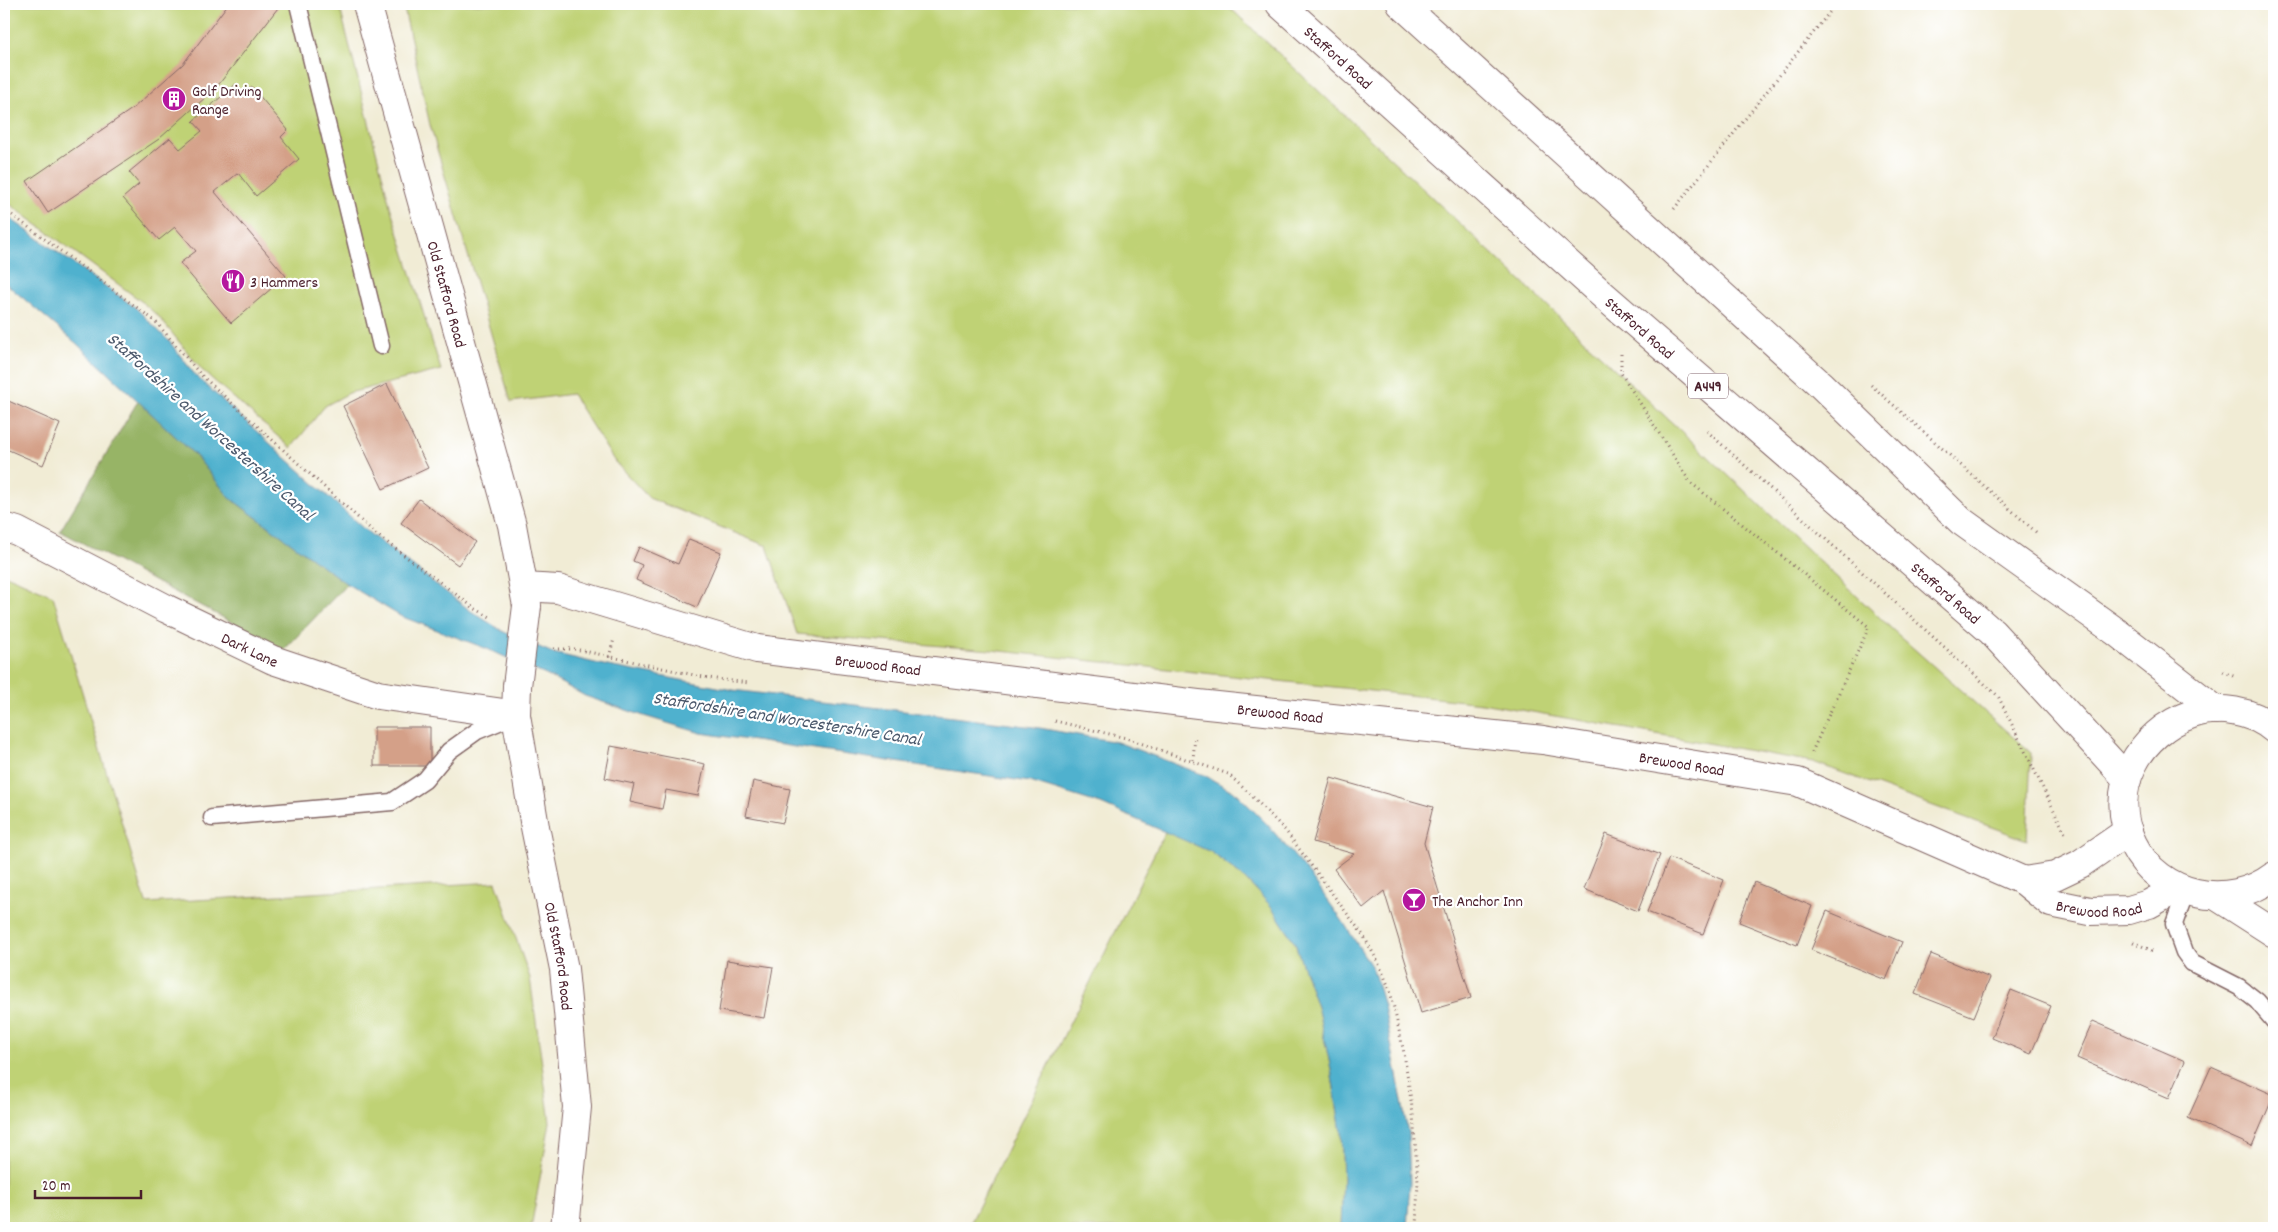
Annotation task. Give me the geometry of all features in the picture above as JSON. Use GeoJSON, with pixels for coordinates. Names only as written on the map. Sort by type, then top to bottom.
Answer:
{"type":"FeatureCollection","features":[{"type":"Feature","properties":{"kind":"main road","name":"Old Stafford Road"},"geometry":{"type":"LineString","coordinates":[[367,4],[509,516],[526,597],[516,715],[535,827],[564,968],[577,1107],[565,1228]]}},
{"type":"Feature","properties":{"kind":"main road","name":"Stafford Road"},"geometry":{"type":"LineString","coordinates":[[1280,4],[1603,295],[1992,632],[2127,779]]}},
{"type":"Feature","properties":{"kind":"main road"},"geometry":{"type":"LineString","coordinates":[[1401,4],[1820,384],[1961,521],[2115,631],[2216,710]]}},
{"type":"Feature","properties":{"kind":"main road","name":"Dark Lane"},"geometry":{"type":"LineString","coordinates":[[4,527],[167,609],[289,665],[378,695],[516,715]]}},
{"type":"Feature","properties":{"kind":"main road","name":"Brewood Road"},"geometry":{"type":"LineString","coordinates":[[526,597],[558,589],[757,649],[1198,704],[1543,740],[1798,782],[2024,881],[2052,903],[2090,911],[2129,910],[2182,890]]}},
{"type":"Feature","properties":{"kind":"main road"},"geometry":{"type":"LineString","coordinates":[[2274,729],[2253,717],[2236,712],[2216,710],[2184,716],[2162,728],[2145,743],[2127,779],[2123,801],[2132,844],[2146,863],[2161,878],[2182,890],[2218,897],[2240,894],[2263,885],[2274,876]]}},
{"type":"Feature","properties":{"kind":"main road","name":"Brewood Road"},"geometry":{"type":"LineString","coordinates":[[2024,881],[2055,876],[2080,864],[2128,831]]}},
{"type":"Feature","properties":{"kind":"main road"},"geometry":{"type":"LineString","coordinates":[[2218,897],[2274,933]]}},
{"type":"Feature","properties":{"kind":"lane"},"geometry":{"type":"LineString","coordinates":[[298,4],[381,346]]}},
{"type":"Feature","properties":{"kind":"lane"},"geometry":{"type":"LineString","coordinates":[[212,818],[392,802],[425,780],[449,751],[477,731],[516,715]]}},
{"type":"Feature","properties":{"kind":"lane"},"geometry":{"type":"LineString","coordinates":[[2182,890],[2174,924],[2184,952],[2192,963],[2239,987],[2257,1001],[2274,1021]]}},
{"type":"Feature","properties":{"kind":"path"},"geometry":{"type":"LineString","coordinates":[[1654,234],[1836,4]]}},
{"type":"Feature","properties":{"kind":"path"},"geometry":{"type":"LineString","coordinates":[[1667,203],[1681,216]]}},
{"type":"Feature","properties":{"kind":"path"},"geometry":{"type":"LineString","coordinates":[[1627,356],[1620,350],[1622,373],[1690,482],[1870,627],[1798,782]]}},
{"type":"Feature","properties":{"kind":"path"},"geometry":{"type":"LineString","coordinates":[[1866,381],[2044,539]]}},
{"type":"Feature","properties":{"kind":"path"},"geometry":{"type":"LineString","coordinates":[[1700,425],[1998,696],[2080,864]]}},
{"type":"Feature","properties":{"kind":"path"},"geometry":{"type":"LineString","coordinates":[[2222,672],[2239,678]]}},
{"type":"Feature","properties":{"kind":"path"},"geometry":{"type":"LineString","coordinates":[[1332,892],[1363,936],[1378,962],[1397,1013],[1413,1114],[1418,1182],[1416,1228]]}},
{"type":"Feature","properties":{"kind":"path"},"geometry":{"type":"LineString","coordinates":[[2090,911],[2125,938],[2164,957],[2184,952]]}},
{"type":"Feature","properties":{"kind":"green space"},"geometry":{"type":"Polygon","coordinates":[[[4,4],[339,4],[390,206],[441,370],[349,393],[325,406],[291,448],[202,370],[159,317],[141,301],[4,200],[4,4]]]}},
{"type":"Feature","properties":{"kind":"green space"},"geometry":{"type":"Polygon","coordinates":[[[403,4],[1226,4],[1894,631],[2031,753],[2027,840],[1813,762],[1482,703],[991,650],[797,634],[767,546],[649,498],[615,462],[572,394],[511,402],[430,125],[403,4]]]}},
{"type":"Feature","properties":{"kind":"green space"},"geometry":{"type":"Polygon","coordinates":[[[138,401],[196,456],[230,498],[347,584],[284,650],[60,531],[138,401]]]}},
{"type":"Feature","properties":{"kind":"green space"},"geometry":{"type":"Polygon","coordinates":[[[4,574],[53,596],[146,903],[496,882],[530,978],[550,1122],[531,1228],[4,1228],[4,574]]]}},
{"type":"Feature","properties":{"kind":"green space"},"geometry":{"type":"Polygon","coordinates":[[[1166,830],[1211,852],[1244,878],[1271,906],[1295,943],[1318,1010],[1331,1069],[1341,1132],[1343,1177],[1341,1228],[968,1228],[1166,830]]]}},
{"type":"Feature","properties":{"kind":"water","name":"Staffordshire and Worcestershire Canal"},"geometry":{"type":"Polygon","coordinates":[[[4,214],[136,308],[169,341],[196,376],[364,529],[471,611],[504,632],[553,653],[608,666],[733,690],[1034,727],[1117,742],[1204,775],[1236,793],[1267,824],[1306,870],[1342,920],[1373,969],[1384,1006],[1408,1133],[1410,1182],[1407,1228],[1341,1228],[1343,1177],[1341,1132],[1331,1069],[1318,1010],[1295,943],[1271,906],[1244,878],[1211,852],[1101,804],[1030,782],[701,733],[585,696],[548,676],[485,648],[400,616],[347,584],[230,498],[196,456],[76,343],[4,282],[4,214]]]}},
{"type":"Feature","properties":{"kind":"building","name":"Golf Driving Range"},"geometry":{"type":"Polygon","coordinates":[[[228,4],[281,4],[216,88],[159,139],[48,213],[27,181],[132,109],[183,64],[228,4]]]}},
{"type":"Feature","properties":{"kind":"building"},"geometry":{"type":"Polygon","coordinates":[[[236,84],[244,94],[252,87],[288,130],[281,137],[299,159],[256,196],[238,173],[215,192],[286,276],[231,323],[180,263],[196,251],[175,227],[159,240],[123,198],[139,184],[129,172],[170,138],[180,149],[202,131],[193,121],[236,84]]]}},
{"type":"Feature","properties":{"kind":"building"},"geometry":{"type":"Polygon","coordinates":[[[387,384],[428,468],[383,489],[343,406],[387,384]]]}},
{"type":"Feature","properties":{"kind":"building"},"geometry":{"type":"Polygon","coordinates":[[[4,399],[60,424],[43,465],[4,448],[4,399]]]}},
{"type":"Feature","properties":{"kind":"building"},"geometry":{"type":"Polygon","coordinates":[[[419,499],[475,542],[458,565],[401,523],[419,499]]]}},
{"type":"Feature","properties":{"kind":"building"},"geometry":{"type":"Polygon","coordinates":[[[689,539],[721,552],[697,607],[636,580],[642,565],[633,561],[639,547],[678,564],[689,539]]]}},
{"type":"Feature","properties":{"kind":"building"},"geometry":{"type":"Polygon","coordinates":[[[374,727],[430,727],[430,766],[374,766],[374,727]]]}},
{"type":"Feature","properties":{"kind":"building"},"geometry":{"type":"Polygon","coordinates":[[[611,746],[705,764],[698,796],[666,790],[662,809],[630,802],[634,784],[605,778],[611,746]]]}},
{"type":"Feature","properties":{"kind":"building","name":"The Anchor Inn"},"geometry":{"type":"Polygon","coordinates":[[[1331,778],[1433,807],[1424,843],[1471,998],[1421,1013],[1384,891],[1363,908],[1334,869],[1354,854],[1313,842],[1331,778]]]}},
{"type":"Feature","properties":{"kind":"building"},"geometry":{"type":"Polygon","coordinates":[[[753,781],[790,789],[783,823],[746,816],[753,781]]]}},
{"type":"Feature","properties":{"kind":"building"},"geometry":{"type":"Polygon","coordinates":[[[1606,834],[1660,855],[1638,911],[1584,889],[1606,834]]]}},
{"type":"Feature","properties":{"kind":"building"},"geometry":{"type":"Polygon","coordinates":[[[1669,858],[1724,880],[1703,934],[1647,912],[1669,858]]]}},
{"type":"Feature","properties":{"kind":"building"},"geometry":{"type":"Polygon","coordinates":[[[1754,882],[1812,906],[1797,945],[1739,922],[1754,882]]]}},
{"type":"Feature","properties":{"kind":"building"},"geometry":{"type":"Polygon","coordinates":[[[1827,911],[1902,942],[1886,980],[1811,950],[1827,911]]]}},
{"type":"Feature","properties":{"kind":"building"},"geometry":{"type":"Polygon","coordinates":[[[1931,954],[1990,978],[1974,1017],[1915,994],[1931,954]]]}},
{"type":"Feature","properties":{"kind":"building"},"geometry":{"type":"Polygon","coordinates":[[[727,960],[773,967],[764,1018],[719,1011],[727,960]]]}},
{"type":"Feature","properties":{"kind":"building"},"geometry":{"type":"Polygon","coordinates":[[[2011,990],[2051,1006],[2031,1054],[1992,1038],[2011,990]]]}},
{"type":"Feature","properties":{"kind":"building"},"geometry":{"type":"Polygon","coordinates":[[[2093,1021],[2185,1061],[2169,1098],[2077,1058],[2093,1021]]]}},
{"type":"Feature","properties":{"kind":"building"},"geometry":{"type":"Polygon","coordinates":[[[2211,1067],[2274,1095],[2252,1146],[2188,1118],[2211,1067]]]}},
{"type":"Feature","properties":{"kind":"place","name":"Golf Driving Range"},"geometry":{"type":"Point","coordinates":[174,99]}},
{"type":"Feature","properties":{"kind":"place","name":"3 Hammers"},"geometry":{"type":"Point","coordinates":[233,281]}},
{"type":"Feature","properties":{"kind":"place","name":"The Anchor Inn"},"geometry":{"type":"Point","coordinates":[1414,900]}}]}
